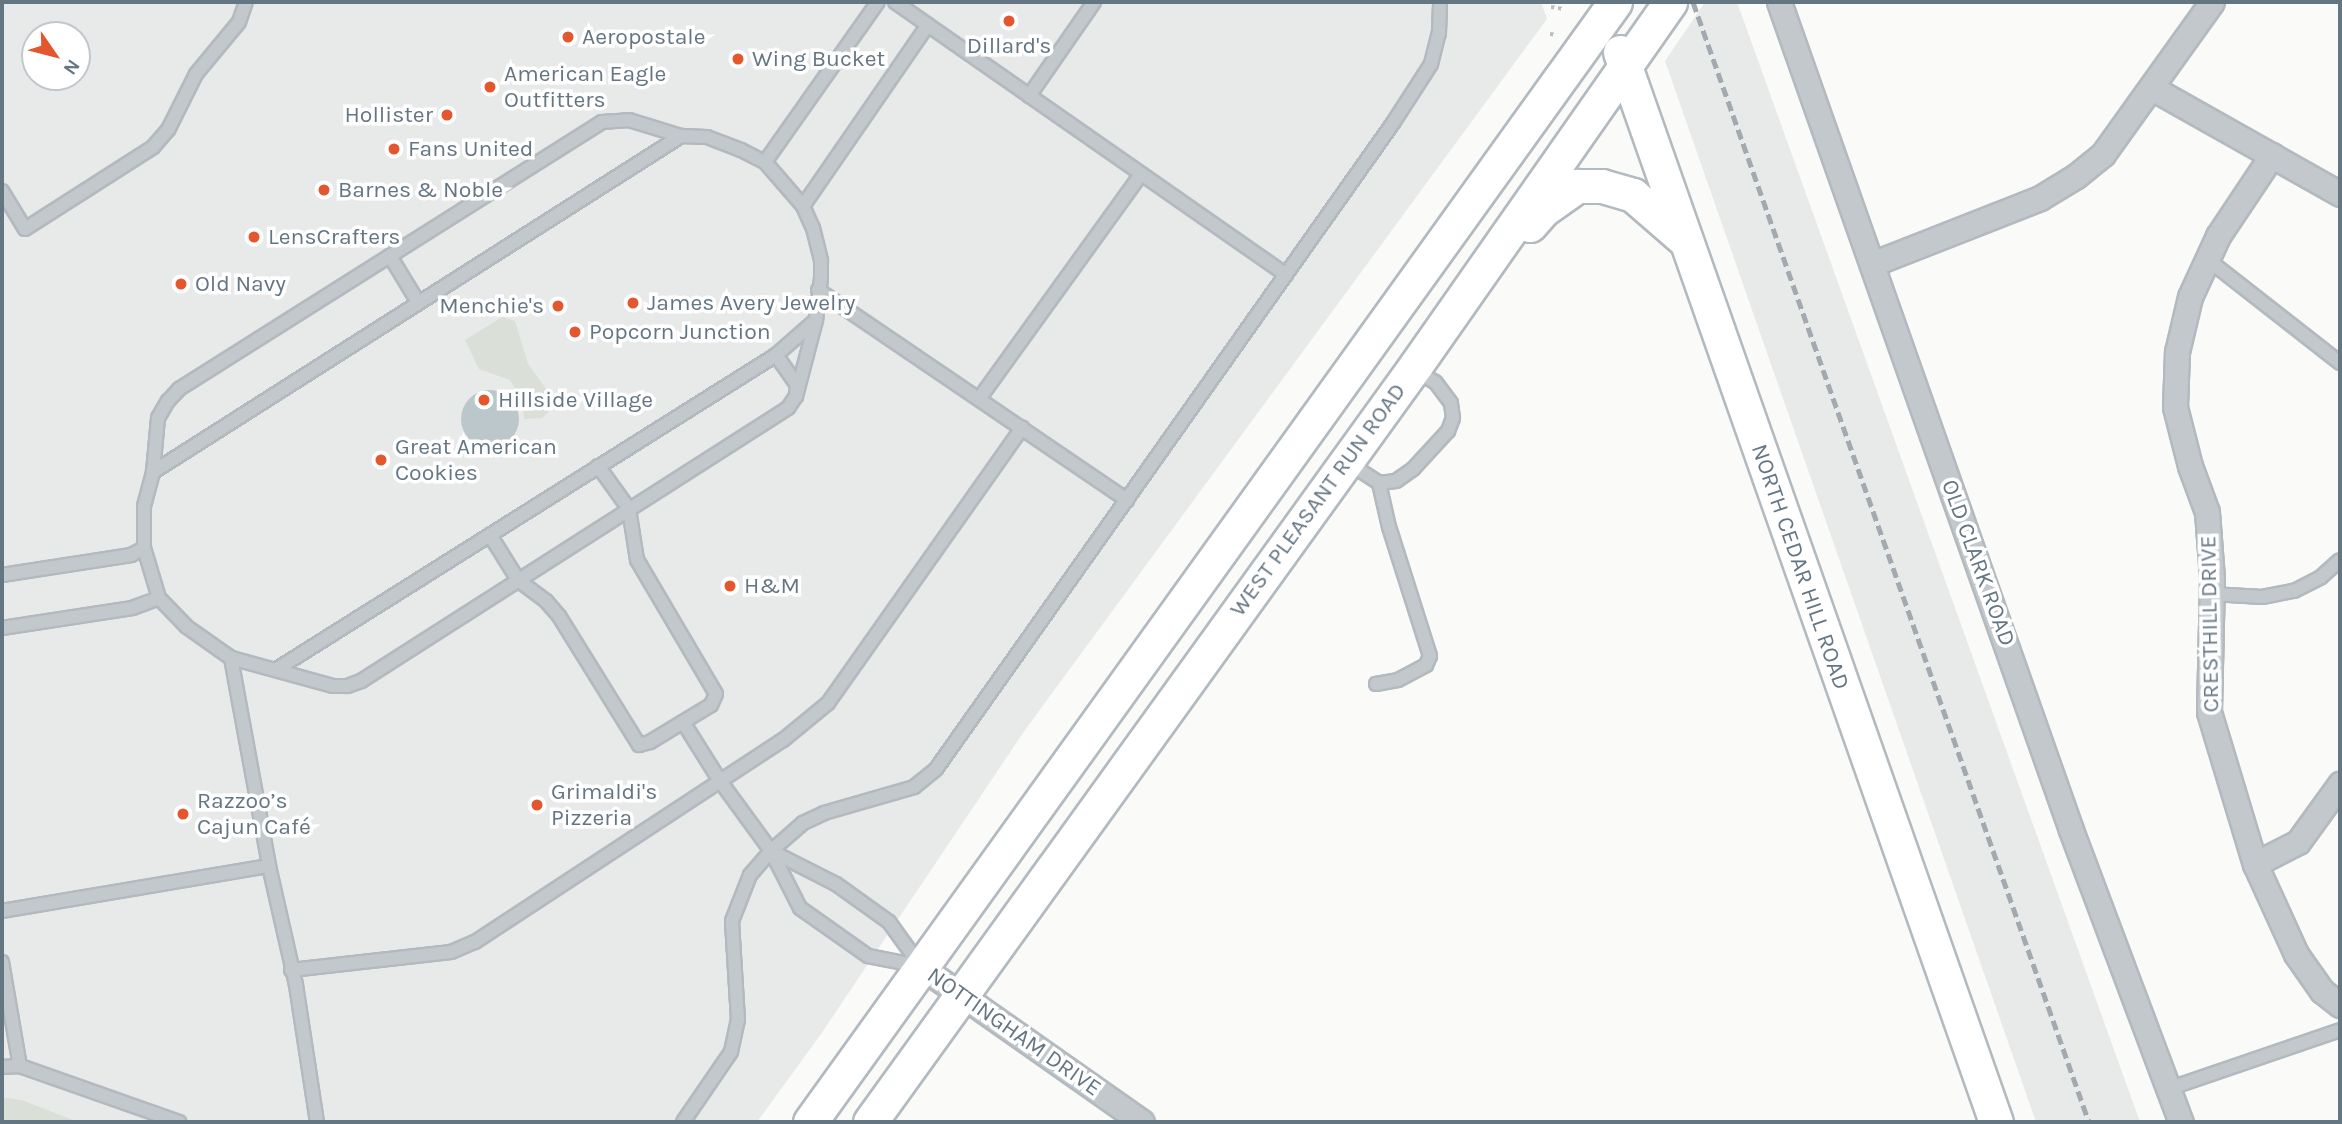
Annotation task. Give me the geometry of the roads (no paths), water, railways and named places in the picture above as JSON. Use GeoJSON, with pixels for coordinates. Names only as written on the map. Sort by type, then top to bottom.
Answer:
{"type":"FeatureCollection","features":[{"type":"Feature","properties":{"kind":"main road","name":"WEST PLEASANT RUN ROAD"},"geometry":{"type":"LineString","coordinates":[[870,1122],[1347,462],[1670,2]]}},
{"type":"Feature","properties":{"kind":"main road","name":"NORTH CEDAR HILL ROAD"},"geometry":{"type":"LineString","coordinates":[[1609,4],[1624,68],[1996,1122]]}},
{"type":"Feature","properties":{"kind":"main road"},"geometry":{"type":"LineString","coordinates":[[810,1122],[1609,4]]}},
{"type":"Feature","properties":{"kind":"main road"},"geometry":{"type":"LineString","coordinates":[[1414,368],[1543,209],[1577,186],[1602,186],[1633,195],[1685,240]]}},
{"type":"Feature","properties":{"kind":"street","name":"OLD CLARK ROAD"},"geometry":{"type":"LineString","coordinates":[[1779,2],[2071,830],[2180,1122]]}},
{"type":"Feature","properties":{"kind":"street"},"geometry":{"type":"LineString","coordinates":[[1872,264],[2040,198],[2076,176],[2103,154],[2212,2]]}},
{"type":"Feature","properties":{"kind":"street"},"geometry":{"type":"LineString","coordinates":[[2152,88],[2340,194]]}},
{"type":"Feature","properties":{"kind":"street","name":"CRESTHILL DRIVE"},"geometry":{"type":"LineString","coordinates":[[2272,155],[2218,236],[2190,297],[2177,352],[2175,407],[2190,466],[2207,512],[2212,594],[2209,712],[2255,864],[2296,954],[2322,992],[2340,1005]]}},
{"type":"Feature","properties":{"kind":"street"},"geometry":{"type":"LineString","coordinates":[[2255,864],[2298,842],[2340,784]]}},
{"type":"Feature","properties":{"kind":"street","name":"NOTTINGHAM DRIVE"},"geometry":{"type":"LineString","coordinates":[[920,966],[1142,1122]]}},
{"type":"Feature","properties":{"kind":"lane"},"geometry":{"type":"LineString","coordinates":[[2,191],[24,229],[153,148],[168,130],[196,74],[239,22],[246,2]]}},
{"type":"Feature","properties":{"kind":"lane"},"geometry":{"type":"LineString","coordinates":[[765,162],[878,2]]}},
{"type":"Feature","properties":{"kind":"lane"},"geometry":{"type":"LineString","coordinates":[[895,2],[1286,275]]}},
{"type":"Feature","properties":{"kind":"lane"},"geometry":{"type":"LineString","coordinates":[[1029,96],[1094,2]]}},
{"type":"Feature","properties":{"kind":"lane"},"geometry":{"type":"LineString","coordinates":[[683,1122],[730,1052],[738,1020],[732,921],[750,875],[771,851],[803,823],[824,813],[914,787],[936,769],[1286,275],[1431,64],[1439,33],[1440,2]]}},
{"type":"Feature","properties":{"kind":"lane"},"geometry":{"type":"LineString","coordinates":[[803,206],[928,25]]}},
{"type":"Feature","properties":{"kind":"lane"},"geometry":{"type":"LineString","coordinates":[[277,669],[302,680],[347,686],[361,681],[788,408],[796,396],[816,320],[821,261],[813,228],[803,206],[765,162],[707,137],[681,136],[629,120],[602,122],[179,389],[158,418],[153,472],[144,506],[144,548],[159,598],[187,627],[231,658],[267,670],[277,669],[776,355],[816,320]]}},
{"type":"Feature","properties":{"kind":"lane"},"geometry":{"type":"LineString","coordinates":[[153,472],[681,136]]}},
{"type":"Feature","properties":{"kind":"lane"},"geometry":{"type":"LineString","coordinates":[[979,399],[1141,174]]}},
{"type":"Feature","properties":{"kind":"lane"},"geometry":{"type":"LineString","coordinates":[[390,256],[418,302]]}},
{"type":"Feature","properties":{"kind":"lane"},"geometry":{"type":"LineString","coordinates":[[2207,260],[2340,363]]}},
{"type":"Feature","properties":{"kind":"lane"},"geometry":{"type":"LineString","coordinates":[[818,290],[1127,500]]}},
{"type":"Feature","properties":{"kind":"lane"},"geometry":{"type":"LineString","coordinates":[[776,355],[797,384],[796,396]]}},
{"type":"Feature","properties":{"kind":"lane"},"geometry":{"type":"LineString","coordinates":[[1347,462],[1379,483],[1396,481],[1413,469],[1448,431],[1453,418],[1451,403],[1435,382],[1414,368]]}},
{"type":"Feature","properties":{"kind":"lane"},"geometry":{"type":"LineString","coordinates":[[291,970],[451,953],[475,942],[783,740],[828,704],[1022,428]]}},
{"type":"Feature","properties":{"kind":"lane"},"geometry":{"type":"LineString","coordinates":[[490,535],[518,580],[546,600],[559,616],[639,745],[650,742],[711,705],[716,694],[637,560],[629,509],[598,466]]}},
{"type":"Feature","properties":{"kind":"lane"},"geometry":{"type":"LineString","coordinates":[[1376,684],[1398,680],[1426,664],[1430,656],[1389,527],[1379,483]]}},
{"type":"Feature","properties":{"kind":"lane"},"geometry":{"type":"LineString","coordinates":[[2,575],[131,555],[144,548]]}},
{"type":"Feature","properties":{"kind":"lane"},"geometry":{"type":"LineString","coordinates":[[2212,594],[2262,597],[2294,592],[2321,578],[2340,560]]}},
{"type":"Feature","properties":{"kind":"lane"},"geometry":{"type":"LineString","coordinates":[[2,628],[132,608],[159,598]]}},
{"type":"Feature","properties":{"kind":"lane"},"geometry":{"type":"LineString","coordinates":[[231,658],[269,866],[296,985],[317,1122]]}},
{"type":"Feature","properties":{"kind":"lane"},"geometry":{"type":"LineString","coordinates":[[683,722],[720,781],[771,851],[800,908],[868,956],[920,966]]}},
{"type":"Feature","properties":{"kind":"lane"},"geometry":{"type":"LineString","coordinates":[[771,851],[836,884],[889,922],[920,966]]}},
{"type":"Feature","properties":{"kind":"lane"},"geometry":{"type":"LineString","coordinates":[[2,911],[269,866]]}},
{"type":"Feature","properties":{"kind":"lane"},"geometry":{"type":"LineString","coordinates":[[2,962],[20,1066]]}},
{"type":"Feature","properties":{"kind":"lane"},"geometry":{"type":"LineString","coordinates":[[2168,1088],[2340,1030]]}},
{"type":"Feature","properties":{"kind":"lane"},"geometry":{"type":"LineString","coordinates":[[2,1067],[20,1066],[178,1122]]}},
{"type":"Feature","properties":{"kind":"railway"},"geometry":{"type":"LineString","coordinates":[[1693,2],[2089,1122]]}},
{"type":"Feature","properties":{"kind":"place","name":"Dillard's"},"geometry":{"type":"Point","coordinates":[1009,21]}},
{"type":"Feature","properties":{"kind":"place","name":"Aeropostale"},"geometry":{"type":"Point","coordinates":[568,37]}},
{"type":"Feature","properties":{"kind":"place","name":"Wing Bucket"},"geometry":{"type":"Point","coordinates":[738,59]}},
{"type":"Feature","properties":{"kind":"place","name":"American Eagle Outfitters"},"geometry":{"type":"Point","coordinates":[490,87]}},
{"type":"Feature","properties":{"kind":"place","name":"Hollister"},"geometry":{"type":"Point","coordinates":[447,115]}},
{"type":"Feature","properties":{"kind":"place","name":"Fans United"},"geometry":{"type":"Point","coordinates":[394,149]}},
{"type":"Feature","properties":{"kind":"place","name":"Barnes & Noble"},"geometry":{"type":"Point","coordinates":[324,190]}},
{"type":"Feature","properties":{"kind":"place","name":"LensCrafters"},"geometry":{"type":"Point","coordinates":[254,237]}},
{"type":"Feature","properties":{"kind":"place","name":"Old Navy"},"geometry":{"type":"Point","coordinates":[181,284]}},
{"type":"Feature","properties":{"kind":"place","name":"James Avery Jewelry"},"geometry":{"type":"Point","coordinates":[633,303]}},
{"type":"Feature","properties":{"kind":"place","name":"Menchie's"},"geometry":{"type":"Point","coordinates":[558,306]}},
{"type":"Feature","properties":{"kind":"place","name":"Popcorn Junction"},"geometry":{"type":"Point","coordinates":[575,332]}},
{"type":"Feature","properties":{"kind":"place","name":"Hillside Village"},"geometry":{"type":"Point","coordinates":[484,400]}},
{"type":"Feature","properties":{"kind":"place","name":"Great American Cookies"},"geometry":{"type":"Point","coordinates":[381,460]}},
{"type":"Feature","properties":{"kind":"place","name":"H&M"},"geometry":{"type":"Point","coordinates":[730,586]}},
{"type":"Feature","properties":{"kind":"place","name":"Grimaldi's Pizzeria"},"geometry":{"type":"Point","coordinates":[537,805]}},
{"type":"Feature","properties":{"kind":"place","name":"Razzoo’s Cajun Café"},"geometry":{"type":"Point","coordinates":[183,814]}}]}
